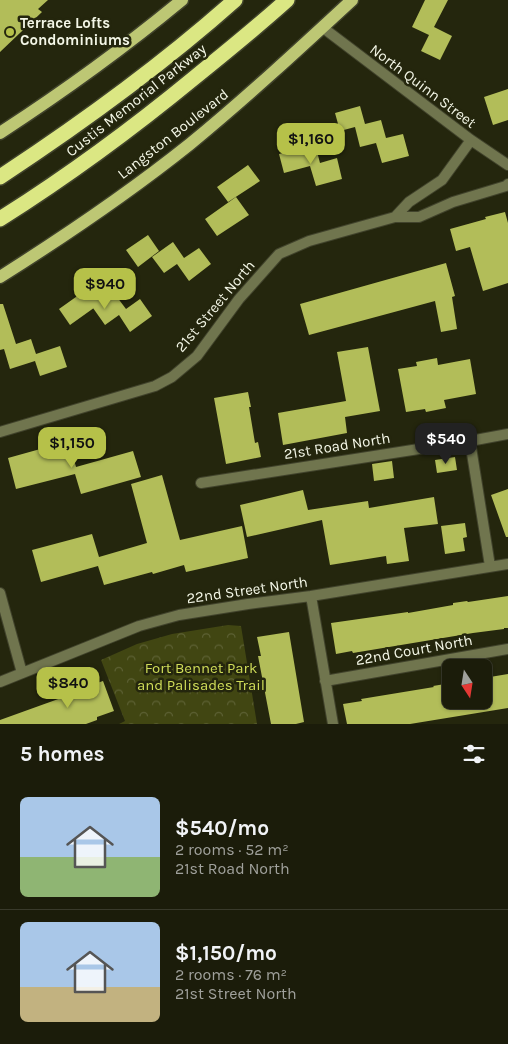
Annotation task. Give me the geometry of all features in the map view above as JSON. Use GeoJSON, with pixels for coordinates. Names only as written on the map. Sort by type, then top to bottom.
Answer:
{"type":"FeatureCollection","features":[{"type":"Feature","properties":{"kind":"highway","name":"Custis Memorial Parkway"},"geometry":{"type":"LineString","coordinates":[[0,177],[79,124],[235,0]]}},
{"type":"Feature","properties":{"kind":"highway","name":"Custis Memorial Parkway"},"geometry":{"type":"LineString","coordinates":[[0,219],[130,130],[226,53],[287,0]]}},
{"type":"Feature","properties":{"kind":"main road"},"geometry":{"type":"LineString","coordinates":[[0,133],[72,85],[182,0]]}},
{"type":"Feature","properties":{"kind":"main road","name":"Langston Boulevard"},"geometry":{"type":"LineString","coordinates":[[0,278],[133,187],[188,145],[236,106],[352,0]]}},
{"type":"Feature","properties":{"kind":"street","name":"North Quinn Street"},"geometry":{"type":"LineString","coordinates":[[322,28],[508,166]]}},
{"type":"Feature","properties":{"kind":"street","name":"21st Street North"},"geometry":{"type":"LineString","coordinates":[[395,217],[409,202],[442,180],[471,140]]}},
{"type":"Feature","properties":{"kind":"street","name":"21st Street North"},"geometry":{"type":"LineString","coordinates":[[0,432],[155,386],[172,377],[197,356],[239,300],[279,254],[309,241],[395,217],[419,218],[453,202],[508,184]]}},
{"type":"Feature","properties":{"kind":"street","name":"21st Road North"},"geometry":{"type":"LineString","coordinates":[[201,483],[508,434]]}},
{"type":"Feature","properties":{"kind":"street"},"geometry":{"type":"LineString","coordinates":[[470,441],[490,566]]}},
{"type":"Feature","properties":{"kind":"street","name":"22nd Street North"},"geometry":{"type":"LineString","coordinates":[[0,682],[139,626],[179,615],[508,564]]}},
{"type":"Feature","properties":{"kind":"street"},"geometry":{"type":"LineString","coordinates":[[0,595],[22,674]]}},
{"type":"Feature","properties":{"kind":"street"},"geometry":{"type":"LineString","coordinates":[[311,596],[333,724]]}},
{"type":"Feature","properties":{"kind":"street","name":"22nd Court North"},"geometry":{"type":"LineString","coordinates":[[326,681],[508,649]]}},
{"type":"Feature","properties":{"kind":"green space","name":"Fort Bennet Park and Palisades Trail"},"geometry":{"type":"Polygon","coordinates":[[[228,625],[241,626],[257,724],[119,724],[125,721],[101,660],[137,644],[172,634],[228,625]]]}},
{"type":"Feature","properties":{"kind":"building","name":"Terrace Lofts Condominiums"},"geometry":{"type":"Polygon","coordinates":[[[0,0],[48,0],[38,9],[42,12],[0,52],[0,0]]]}},
{"type":"Feature","properties":{"kind":"building"},"geometry":{"type":"Polygon","coordinates":[[[425,0],[448,0],[434,27],[452,36],[440,60],[421,51],[429,35],[412,27],[425,0]]]}},
{"type":"Feature","properties":{"kind":"building"},"geometry":{"type":"Polygon","coordinates":[[[508,89],[508,120],[493,125],[484,97],[508,89]]]}},
{"type":"Feature","properties":{"kind":"building"},"geometry":{"type":"Polygon","coordinates":[[[360,106],[365,124],[381,120],[386,138],[403,134],[409,156],[382,163],[376,143],[360,147],[355,127],[340,131],[335,113],[360,106]]]}},
{"type":"Feature","properties":{"kind":"building"},"geometry":{"type":"Polygon","coordinates":[[[315,144],[320,163],[337,158],[342,179],[316,186],[310,166],[284,173],[279,154],[315,144]]]}},
{"type":"Feature","properties":{"kind":"building"},"geometry":{"type":"Polygon","coordinates":[[[248,165],[260,181],[228,202],[217,187],[248,165]]]}},
{"type":"Feature","properties":{"kind":"building"},"geometry":{"type":"Polygon","coordinates":[[[236,197],[249,215],[217,236],[205,219],[236,197]]]}},
{"type":"Feature","properties":{"kind":"building"},"geometry":{"type":"Polygon","coordinates":[[[505,212],[508,223],[508,283],[483,291],[470,247],[456,251],[450,229],[505,212]]]}},
{"type":"Feature","properties":{"kind":"building"},"geometry":{"type":"Polygon","coordinates":[[[148,235],[159,251],[138,267],[126,250],[148,235]]]}},
{"type":"Feature","properties":{"kind":"building"},"geometry":{"type":"Polygon","coordinates":[[[173,242],[184,258],[199,248],[211,264],[189,281],[177,264],[164,273],[152,257],[173,242]]]}},
{"type":"Feature","properties":{"kind":"building"},"geometry":{"type":"Polygon","coordinates":[[[446,263],[455,296],[452,297],[457,329],[441,332],[435,301],[309,335],[300,304],[446,263]]]}},
{"type":"Feature","properties":{"kind":"building"},"geometry":{"type":"Polygon","coordinates":[[[90,287],[102,302],[114,293],[126,309],[140,299],[152,316],[130,332],[119,315],[105,325],[93,308],[70,325],[59,309],[90,287]]]}},
{"type":"Feature","properties":{"kind":"building"},"geometry":{"type":"Polygon","coordinates":[[[0,304],[3,304],[16,344],[31,339],[36,354],[60,346],[67,367],[40,376],[35,361],[10,369],[4,349],[0,350],[0,304]]]}},
{"type":"Feature","properties":{"kind":"building"},"geometry":{"type":"Polygon","coordinates":[[[368,347],[380,411],[345,417],[347,433],[283,445],[278,413],[346,401],[337,352],[368,347]]]}},
{"type":"Feature","properties":{"kind":"building"},"geometry":{"type":"Polygon","coordinates":[[[437,358],[438,365],[470,359],[476,394],[444,400],[446,408],[426,412],[425,409],[406,412],[398,369],[417,366],[416,362],[437,358]]]}},
{"type":"Feature","properties":{"kind":"building"},"geometry":{"type":"Polygon","coordinates":[[[248,392],[255,443],[258,442],[261,457],[226,464],[214,398],[248,392]]]}},
{"type":"Feature","properties":{"kind":"building"},"geometry":{"type":"Polygon","coordinates":[[[69,441],[76,467],[133,451],[141,477],[81,494],[75,474],[16,489],[8,458],[69,441]]]}},
{"type":"Feature","properties":{"kind":"building"},"geometry":{"type":"Polygon","coordinates":[[[455,457],[457,470],[437,473],[435,460],[455,457]]]}},
{"type":"Feature","properties":{"kind":"building"},"geometry":{"type":"Polygon","coordinates":[[[392,461],[394,478],[374,481],[372,464],[392,461]]]}},
{"type":"Feature","properties":{"kind":"building"},"geometry":{"type":"Polygon","coordinates":[[[162,475],[180,540],[242,526],[248,558],[186,572],[184,565],[104,585],[98,566],[41,582],[32,550],[92,534],[99,557],[147,543],[131,484],[162,475]]]}},
{"type":"Feature","properties":{"kind":"building"},"geometry":{"type":"Polygon","coordinates":[[[508,489],[508,537],[506,537],[491,495],[508,489]]]}},
{"type":"Feature","properties":{"kind":"building"},"geometry":{"type":"Polygon","coordinates":[[[303,490],[308,510],[368,501],[369,508],[434,497],[438,524],[404,528],[409,561],[387,564],[386,556],[330,565],[322,520],[247,537],[240,505],[303,490]]]}},
{"type":"Feature","properties":{"kind":"building"},"geometry":{"type":"Polygon","coordinates":[[[465,523],[467,537],[463,538],[465,551],[445,554],[441,526],[465,523]]]}},
{"type":"Feature","properties":{"kind":"building"},"geometry":{"type":"Polygon","coordinates":[[[508,596],[508,628],[353,653],[352,651],[336,654],[331,623],[408,613],[453,605],[453,603],[508,596]]]}},
{"type":"Feature","properties":{"kind":"building"},"geometry":{"type":"Polygon","coordinates":[[[289,632],[304,722],[296,724],[271,724],[258,656],[261,656],[257,637],[289,632]]]}},
{"type":"Feature","properties":{"kind":"building"},"geometry":{"type":"Polygon","coordinates":[[[508,674],[508,708],[410,724],[347,724],[343,704],[442,684],[442,709],[492,709],[492,677],[508,674]]]}},
{"type":"Feature","properties":{"kind":"building"},"geometry":{"type":"Polygon","coordinates":[[[103,681],[114,711],[97,717],[97,720],[86,724],[0,724],[0,720],[103,681]]]}},
{"type":"Feature","properties":{"kind":"place","name":"Terrace Lofts Condominiums"},"geometry":{"type":"Point","coordinates":[10,32]}}]}
